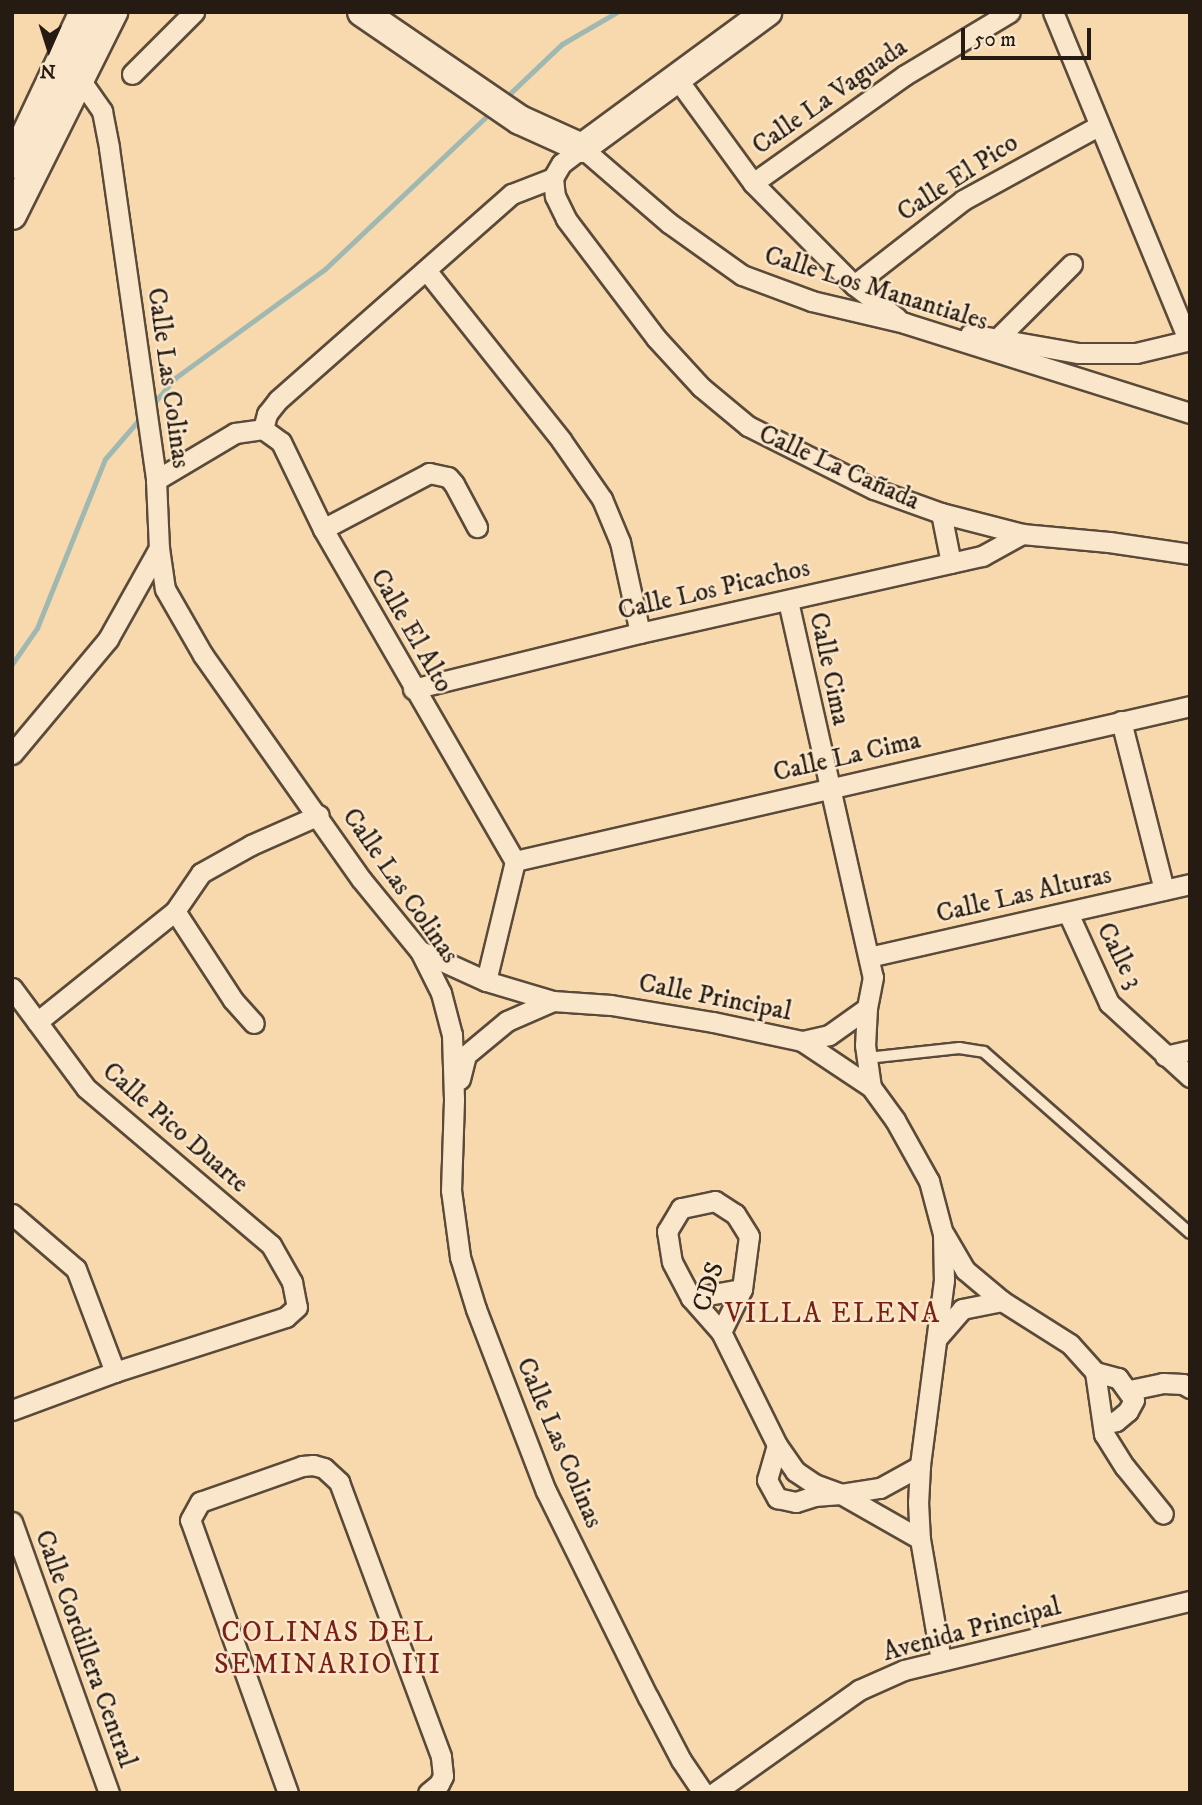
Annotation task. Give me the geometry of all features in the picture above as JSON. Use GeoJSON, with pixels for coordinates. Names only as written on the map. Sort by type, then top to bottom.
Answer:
{"type":"FeatureCollection","features":[{"type":"Feature","properties":{"kind":"main road"},"geometry":{"type":"LineString","coordinates":[[12,215],[69,76],[84,12]]}},
{"type":"Feature","properties":{"kind":"main road"},"geometry":{"type":"LineString","coordinates":[[12,164],[113,12]]}},
{"type":"Feature","properties":{"kind":"main road"},"geometry":{"type":"LineString","coordinates":[[362,12],[520,120],[582,148],[768,12]]}},
{"type":"Feature","properties":{"kind":"street"},"geometry":{"type":"LineString","coordinates":[[132,74],[194,12]]}},
{"type":"Feature","properties":{"kind":"street","name":"Calle La Vaguada"},"geometry":{"type":"LineString","coordinates":[[753,183],[905,75],[1010,12]]}},
{"type":"Feature","properties":{"kind":"street"},"geometry":{"type":"LineString","coordinates":[[678,80],[753,183],[854,285],[905,324],[1078,352],[1136,353],[1189,340],[1053,12]]}},
{"type":"Feature","properties":{"kind":"street","name":"Calle Las Colinas"},"geometry":{"type":"LineString","coordinates":[[69,76],[102,111],[156,480],[159,548],[165,589],[182,622],[319,815],[361,879],[420,951],[441,993],[452,1035],[454,1100],[451,1190],[460,1257],[476,1309],[546,1491],[648,1697],[681,1760],[703,1793]]}},
{"type":"Feature","properties":{"kind":"street","name":"Calle El Pico"},"geometry":{"type":"LineString","coordinates":[[854,285],[964,200],[1098,126]]}},
{"type":"Feature","properties":{"kind":"street"},"geometry":{"type":"LineString","coordinates":[[156,480],[236,433],[263,429],[267,414],[278,400],[512,194],[553,178],[561,164],[582,148]]}},
{"type":"Feature","properties":{"kind":"street","name":"Calle Los Manantiales"},"geometry":{"type":"LineString","coordinates":[[582,148],[670,223],[742,275],[812,301],[905,324],[1190,413]]}},
{"type":"Feature","properties":{"kind":"street","name":"Calle La Cañada"},"geometry":{"type":"LineString","coordinates":[[553,178],[555,197],[566,219],[656,338],[701,387],[758,431],[874,489],[941,513],[1022,534],[1109,542],[1190,554]]}},
{"type":"Feature","properties":{"kind":"street"},"geometry":{"type":"LineString","coordinates":[[997,339],[1072,264]]}},
{"type":"Feature","properties":{"kind":"street"},"geometry":{"type":"LineString","coordinates":[[426,270],[561,440],[601,499],[620,542],[640,633]]}},
{"type":"Feature","properties":{"kind":"street","name":"Calle El Alto"},"geometry":{"type":"LineString","coordinates":[[263,429],[281,442],[323,529],[413,689],[515,860]]}},
{"type":"Feature","properties":{"kind":"street"},"geometry":{"type":"LineString","coordinates":[[323,529],[429,473],[448,477],[477,527]]}},
{"type":"Feature","properties":{"kind":"street"},"geometry":{"type":"LineString","coordinates":[[941,513],[951,563]]}},
{"type":"Feature","properties":{"kind":"street","name":"Calle Los Picachos"},"geometry":{"type":"LineString","coordinates":[[413,689],[640,633],[982,556],[1022,534]]}},
{"type":"Feature","properties":{"kind":"street"},"geometry":{"type":"LineString","coordinates":[[12,754],[107,639],[159,548]]}},
{"type":"Feature","properties":{"kind":"street","name":"Calle Cima"},"geometry":{"type":"LineString","coordinates":[[788,601],[828,789],[873,977],[867,1008],[867,1058],[871,1087]]}},
{"type":"Feature","properties":{"kind":"street","name":"Calle La Cima"},"geometry":{"type":"LineString","coordinates":[[515,860],[1190,706]]}},
{"type":"Feature","properties":{"kind":"street"},"geometry":{"type":"LineString","coordinates":[[1121,721],[1164,890]]}},
{"type":"Feature","properties":{"kind":"street"},"geometry":{"type":"LineString","coordinates":[[37,1022],[175,911],[201,873],[251,845],[319,815]]}},
{"type":"Feature","properties":{"kind":"street"},"geometry":{"type":"LineString","coordinates":[[486,981],[515,860]]}},
{"type":"Feature","properties":{"kind":"street","name":"Calle Las Alturas"},"geometry":{"type":"LineString","coordinates":[[869,957],[1190,884]]}},
{"type":"Feature","properties":{"kind":"street"},"geometry":{"type":"LineString","coordinates":[[175,911],[233,1000],[254,1023]]}},
{"type":"Feature","properties":{"kind":"street","name":"Calle 3"},"geometry":{"type":"LineString","coordinates":[[1068,913],[1109,1003],[1190,1077]]}},
{"type":"Feature","properties":{"kind":"street"},"geometry":{"type":"LineString","coordinates":[[420,951],[486,981],[553,1001]]}},
{"type":"Feature","properties":{"kind":"street","name":"Calle Pico Duarte"},"geometry":{"type":"LineString","coordinates":[[12,988],[86,1088],[271,1245],[292,1282],[298,1307],[286,1317],[115,1372]]}},
{"type":"Feature","properties":{"kind":"street","name":"Calle Principal"},"geometry":{"type":"LineString","coordinates":[[454,1100],[466,1055],[507,1021],[553,1001],[611,1005],[802,1041],[871,1087],[895,1120],[929,1181],[943,1234],[944,1280],[919,1465],[920,1539],[941,1660]]}},
{"type":"Feature","properties":{"kind":"street"},"geometry":{"type":"LineString","coordinates":[[802,1041],[829,1035],[867,1008]]}},
{"type":"Feature","properties":{"kind":"street"},"geometry":{"type":"LineString","coordinates":[[1165,1056],[1190,1050]]}},
{"type":"Feature","properties":{"kind":"street","name":"CDS"},"geometry":{"type":"LineString","coordinates":[[721,1332],[741,1289],[749,1236],[735,1214],[715,1201],[681,1208],[667,1231],[671,1262],[691,1297],[721,1332],[777,1445],[795,1471],[814,1484],[841,1494],[920,1539]]}},
{"type":"Feature","properties":{"kind":"street"},"geometry":{"type":"LineString","coordinates":[[12,1214],[76,1269],[115,1372],[12,1410]]}},
{"type":"Feature","properties":{"kind":"street"},"geometry":{"type":"LineString","coordinates":[[943,1234],[965,1270],[1002,1301],[1070,1344],[1095,1372],[1104,1434],[1125,1467],[1163,1514]]}},
{"type":"Feature","properties":{"kind":"street"},"geometry":{"type":"LineString","coordinates":[[691,1297],[741,1289]]}},
{"type":"Feature","properties":{"kind":"street"},"geometry":{"type":"LineString","coordinates":[[937,1337],[962,1309],[1002,1301]]}},
{"type":"Feature","properties":{"kind":"street"},"geometry":{"type":"LineString","coordinates":[[1095,1372],[1118,1378],[1130,1390],[1134,1400],[1128,1411],[1116,1421],[1103,1424]]}},
{"type":"Feature","properties":{"kind":"street"},"geometry":{"type":"LineString","coordinates":[[1130,1390],[1163,1383],[1183,1384],[1190,1388]]}},
{"type":"Feature","properties":{"kind":"street"},"geometry":{"type":"LineString","coordinates":[[777,1445],[767,1480],[778,1498],[796,1502],[814,1496],[880,1488],[919,1465]]}},
{"type":"Feature","properties":{"kind":"street"},"geometry":{"type":"LineString","coordinates":[[288,1793],[190,1520],[200,1502],[302,1466],[313,1465],[324,1468],[339,1482],[441,1757],[443,1776],[439,1784],[428,1793]]}},
{"type":"Feature","properties":{"kind":"street","name":"Calle Cordillera Central"},"geometry":{"type":"LineString","coordinates":[[12,1522],[109,1793]]}},
{"type":"Feature","properties":{"kind":"street","name":"Avenida Principal"},"geometry":{"type":"LineString","coordinates":[[714,1793],[859,1690],[904,1670],[1190,1601]]}},
{"type":"Feature","properties":{"kind":"lane"},"geometry":{"type":"LineString","coordinates":[[867,1058],[959,1048],[984,1052],[1190,1233]]}},
{"type":"Feature","properties":{"kind":"waterway"},"geometry":{"type":"LineString","coordinates":[[504,99],[562,44],[617,12]]}},
{"type":"Feature","properties":{"kind":"waterway"},"geometry":{"type":"LineString","coordinates":[[151,406],[175,378],[325,269],[492,111]]}},
{"type":"Feature","properties":{"kind":"waterway"},"geometry":{"type":"LineString","coordinates":[[12,664],[37,628],[105,459],[142,416]]}},
{"type":"Feature","properties":{"kind":"district","name":"VILLA ELENA"},"geometry":{"type":"Point","coordinates":[833,1314]}},
{"type":"Feature","properties":{"kind":"district","name":"COLINAS DEL SEMINARIO III"},"geometry":{"type":"Point","coordinates":[328,1649]}}]}
